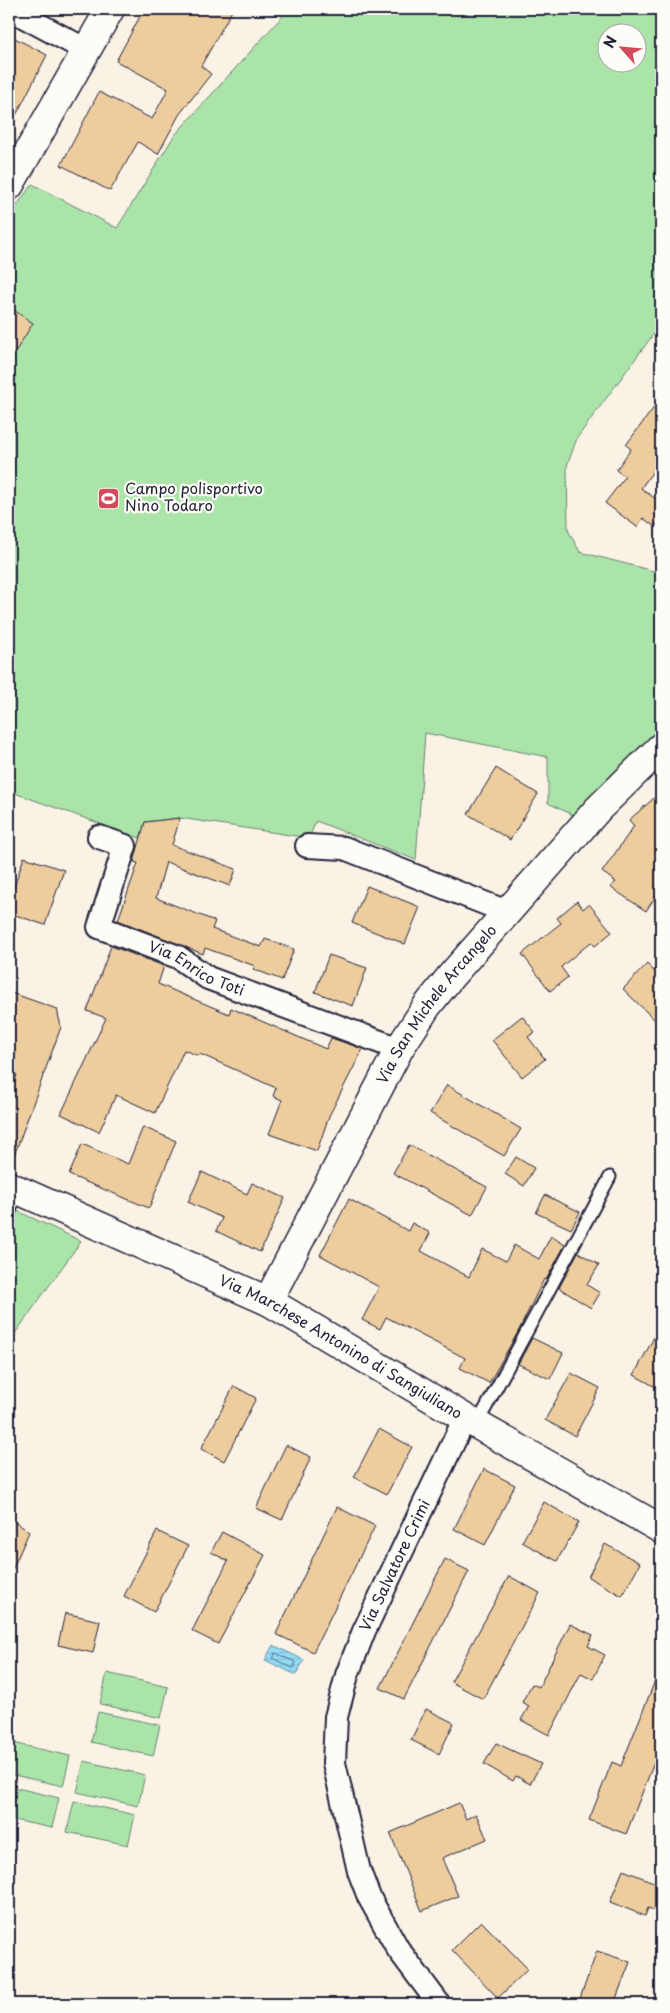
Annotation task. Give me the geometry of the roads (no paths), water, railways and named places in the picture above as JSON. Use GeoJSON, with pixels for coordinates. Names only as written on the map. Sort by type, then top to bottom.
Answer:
{"type":"FeatureCollection","features":[{"type":"Feature","properties":{"kind":"main road"},"geometry":{"type":"LineString","coordinates":[[9,186],[110,9]]}},
{"type":"Feature","properties":{"kind":"main road","name":"Via San Michele Arcangelo"},"geometry":{"type":"LineString","coordinates":[[268,1301],[399,1049],[427,1006],[598,809],[661,747]]}},
{"type":"Feature","properties":{"kind":"main road","name":"Via Marchese Antonino di Sangiuliano"},"geometry":{"type":"LineString","coordinates":[[12,1197],[268,1301],[471,1421],[661,1529]]}},
{"type":"Feature","properties":{"kind":"street"},"geometry":{"type":"LineString","coordinates":[[10,9],[86,50]]}},
{"type":"Feature","properties":{"kind":"street","name":"Via Enrico Toti"},"geometry":{"type":"LineString","coordinates":[[99,837],[125,846],[99,927],[178,957],[208,978],[399,1049]]}},
{"type":"Feature","properties":{"kind":"street"},"geometry":{"type":"LineString","coordinates":[[306,846],[344,848],[507,912]]}},
{"type":"Feature","properties":{"kind":"street","name":"Via Salvatore Crimi"},"geometry":{"type":"LineString","coordinates":[[440,2004],[398,1949],[368,1897],[359,1871],[334,1763],[336,1717],[347,1675],[364,1631],[471,1421]]}},
{"type":"Feature","properties":{"kind":"lane"},"geometry":{"type":"LineString","coordinates":[[471,1421],[610,1178]]}},
{"type":"Feature","properties":{"kind":"water"},"geometry":{"type":"Polygon","coordinates":[[[273,1645],[304,1660],[296,1675],[265,1660],[273,1645]]]}},
{"type":"Feature","properties":{"kind":"place","name":"Campo polisportivo Nino Todaro"},"geometry":{"type":"Point","coordinates":[109,498]}}]}
